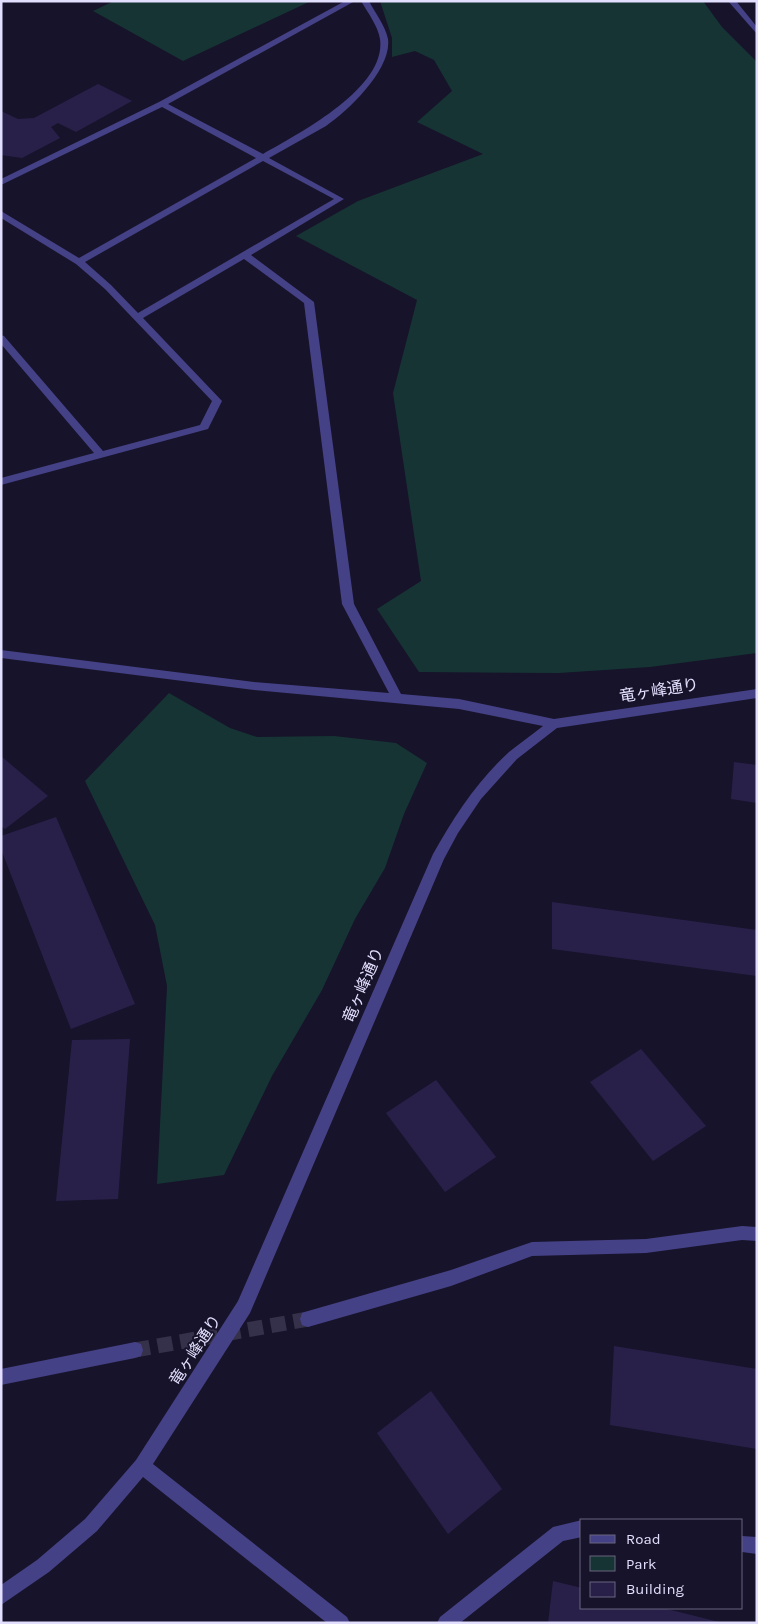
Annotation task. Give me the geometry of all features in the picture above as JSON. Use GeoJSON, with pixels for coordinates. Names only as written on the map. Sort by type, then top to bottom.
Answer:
{"type":"FeatureCollection","features":[{"type":"Feature","properties":{"kind":"street"},"geometry":{"type":"LineString","coordinates":[[1,182],[162,104],[351,1]]}},
{"type":"Feature","properties":{"kind":"street"},"geometry":{"type":"LineString","coordinates":[[79,262],[324,123],[356,96],[380,62],[384,52],[384,39],[365,1]]}},
{"type":"Feature","properties":{"kind":"street"},"geometry":{"type":"LineString","coordinates":[[732,1],[757,32]]}},
{"type":"Feature","properties":{"kind":"street"},"geometry":{"type":"LineString","coordinates":[[139,317],[340,199],[162,104]]}},
{"type":"Feature","properties":{"kind":"street"},"geometry":{"type":"LineString","coordinates":[[1,214],[79,262],[139,317],[216,401],[204,427],[1,482]]}},
{"type":"Feature","properties":{"kind":"street"},"geometry":{"type":"LineString","coordinates":[[245,255],[310,302],[348,604],[398,698]]}},
{"type":"Feature","properties":{"kind":"street"},"geometry":{"type":"LineString","coordinates":[[1,338],[101,455]]}},
{"type":"Feature","properties":{"kind":"street"},"geometry":{"type":"LineString","coordinates":[[1,654],[254,686],[459,704],[554,724]]}},
{"type":"Feature","properties":{"kind":"street","name":"竜ヶ峰通り"},"geometry":{"type":"LineString","coordinates":[[1,1596],[43,1566],[91,1525],[142,1466],[244,1307],[438,858],[454,829],[477,795],[513,756],[554,724],[757,693]]}},
{"type":"Feature","properties":{"kind":"street"},"geometry":{"type":"LineString","coordinates":[[308,1319],[451,1278],[532,1249],[646,1246],[742,1232],[757,1234]]}},
{"type":"Feature","properties":{"kind":"street"},"geometry":{"type":"LineString","coordinates":[[1,1377],[135,1350]]}},
{"type":"Feature","properties":{"kind":"street"},"geometry":{"type":"LineString","coordinates":[[142,1466],[341,1623]]}},
{"type":"Feature","properties":{"kind":"street"},"geometry":{"type":"LineString","coordinates":[[446,1623],[559,1533],[580,1528]]}},
{"type":"Feature","properties":{"kind":"street"},"geometry":{"type":"LineString","coordinates":[[743,1544],[757,1546]]}},
{"type":"Feature","properties":{"kind":"green space"},"geometry":{"type":"Polygon","coordinates":[[[114,1],[311,1],[183,61],[93,11],[114,1]]]}},
{"type":"Feature","properties":{"kind":"green space"},"geometry":{"type":"Polygon","coordinates":[[[380,1],[703,1],[722,27],[757,62],[757,653],[650,667],[559,673],[419,672],[377,609],[421,581],[393,393],[417,300],[296,236],[358,201],[483,154],[417,122],[452,91],[434,60],[415,51],[392,57],[392,38],[380,1]]]}},
{"type":"Feature","properties":{"kind":"green space"},"geometry":{"type":"Polygon","coordinates":[[[169,693],[230,728],[257,737],[334,736],[396,743],[427,763],[404,814],[385,868],[355,919],[322,990],[272,1076],[224,1175],[157,1184],[167,986],[155,925],[85,781],[169,693]]]}},
{"type":"Feature","properties":{"kind":"building"},"geometry":{"type":"Polygon","coordinates":[[[98,84],[132,101],[76,132],[58,123],[51,127],[60,138],[22,158],[1,155],[1,111],[18,119],[34,118],[98,84]]]}},
{"type":"Feature","properties":{"kind":"building"},"geometry":{"type":"Polygon","coordinates":[[[1,756],[48,796],[5,829],[1,826],[1,756]]]}},
{"type":"Feature","properties":{"kind":"building"},"geometry":{"type":"Polygon","coordinates":[[[734,762],[757,765],[757,803],[731,799],[734,762]]]}},
{"type":"Feature","properties":{"kind":"building"},"geometry":{"type":"Polygon","coordinates":[[[56,817],[135,1004],[71,1029],[1,849],[1,836],[56,817]]]}},
{"type":"Feature","properties":{"kind":"building"},"geometry":{"type":"Polygon","coordinates":[[[552,902],[757,930],[757,976],[552,949],[552,902]]]}},
{"type":"Feature","properties":{"kind":"building"},"geometry":{"type":"Polygon","coordinates":[[[130,1039],[118,1199],[56,1201],[72,1040],[130,1039]]]}},
{"type":"Feature","properties":{"kind":"building"},"geometry":{"type":"Polygon","coordinates":[[[641,1049],[706,1126],[653,1161],[590,1082],[641,1049]]]}},
{"type":"Feature","properties":{"kind":"building"},"geometry":{"type":"Polygon","coordinates":[[[436,1080],[496,1157],[445,1192],[386,1113],[436,1080]]]}},
{"type":"Feature","properties":{"kind":"building"},"geometry":{"type":"Polygon","coordinates":[[[614,1346],[757,1369],[757,1449],[610,1425],[614,1346]]]}},
{"type":"Feature","properties":{"kind":"building"},"geometry":{"type":"Polygon","coordinates":[[[431,1391],[502,1489],[448,1534],[377,1433],[431,1391]]]}},
{"type":"Feature","properties":{"kind":"building"},"geometry":{"type":"Polygon","coordinates":[[[553,1581],[580,1588],[580,1609],[667,1609],[723,1623],[548,1623],[553,1581]]]}},
{"type":"Feature","properties":{"kind":"tunnel"},"geometry":{"type":"LineString","coordinates":[[135,1350],[308,1319]]}}]}
